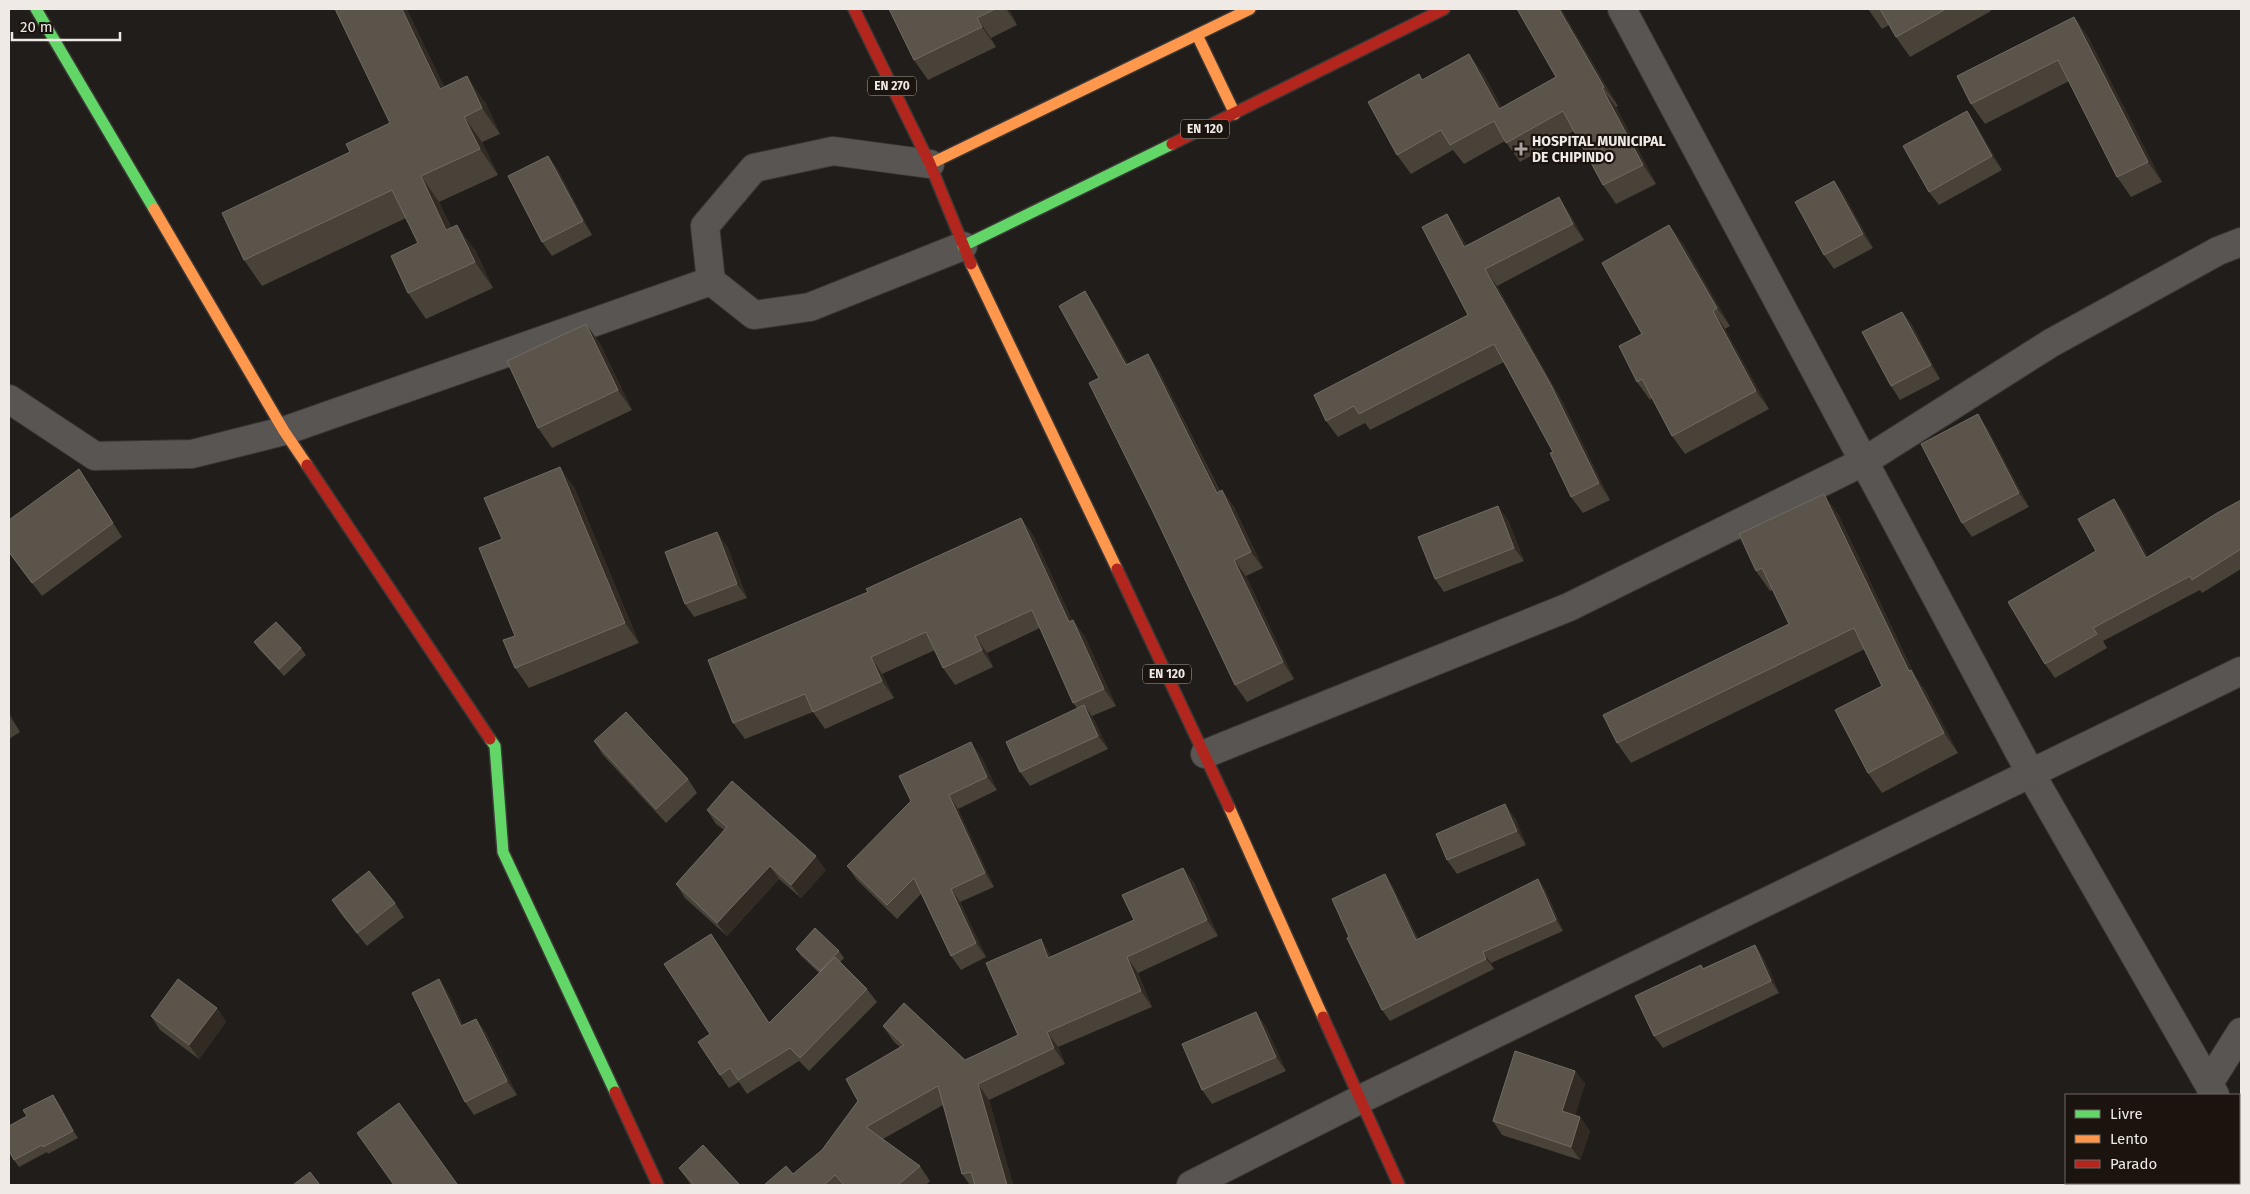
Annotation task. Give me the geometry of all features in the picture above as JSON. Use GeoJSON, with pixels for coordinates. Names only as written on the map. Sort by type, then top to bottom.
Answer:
{"type":"FeatureCollection","features":[{"type":"Feature","properties":{"kind":"main road"},"geometry":{"type":"LineString","coordinates":[[36,9],[284,431],[496,746],[503,852],[658,1185]]}},
{"type":"Feature","properties":{"kind":"main road","name":"EN 270"},"geometry":{"type":"LineString","coordinates":[[854,9],[930,164]]}},
{"type":"Feature","properties":{"kind":"main road"},"geometry":{"type":"LineString","coordinates":[[930,164],[1250,9]]}},
{"type":"Feature","properties":{"kind":"main road","name":"EN 120"},"geometry":{"type":"LineString","coordinates":[[964,246],[1235,114],[1444,9]]}},
{"type":"Feature","properties":{"kind":"main road"},"geometry":{"type":"LineString","coordinates":[[1197,35],[1235,114]]}},
{"type":"Feature","properties":{"kind":"main road","name":"EN 120"},"geometry":{"type":"LineString","coordinates":[[930,164],[964,246],[1205,754],[1400,1185]]}},
{"type":"Feature","properties":{"kind":"street"},"geometry":{"type":"LineString","coordinates":[[1622,9],[2031,774],[2212,1089]]}},
{"type":"Feature","properties":{"kind":"street"},"geometry":{"type":"LineString","coordinates":[[930,164],[833,151],[754,168],[705,226],[711,281],[754,315],[810,307],[964,246]]}},
{"type":"Feature","properties":{"kind":"street"},"geometry":{"type":"LineString","coordinates":[[1205,754],[1569,607],[1863,462],[2051,343],[2218,251],[2241,242]]}},
{"type":"Feature","properties":{"kind":"street"},"geometry":{"type":"LineString","coordinates":[[9,399],[95,456],[192,454],[284,431],[711,281]]}},
{"type":"Feature","properties":{"kind":"street"},"geometry":{"type":"LineString","coordinates":[[1191,1185],[1360,1100],[2241,671]]}},
{"type":"Feature","properties":{"kind":"street"},"geometry":{"type":"LineString","coordinates":[[2212,1089],[2241,1032]]}},
{"type":"Feature","properties":{"kind":"building"},"geometry":{"type":"Polygon","coordinates":[[[335,9],[402,9],[440,89],[467,76],[482,108],[464,117],[480,149],[421,176],[446,230],[457,225],[475,262],[408,293],[391,256],[418,243],[392,190],[244,260],[222,213],[350,152],[346,144],[390,123],[335,9]]]}},
{"type":"Feature","properties":{"kind":"building"},"geometry":{"type":"Polygon","coordinates":[[[889,9],[995,9],[977,18],[982,27],[914,60],[889,9]]]}},
{"type":"Feature","properties":{"kind":"building"},"geometry":{"type":"Polygon","coordinates":[[[1517,9],[1559,9],[1604,87],[1602,88],[1643,165],[1603,185],[1563,111],[1506,143],[1494,121],[1450,145],[1441,130],[1397,155],[1368,102],[1419,74],[1422,80],[1469,54],[1499,109],[1556,77],[1517,9]]]}},
{"type":"Feature","properties":{"kind":"building"},"geometry":{"type":"Polygon","coordinates":[[[1880,9],[1946,9],[1896,37],[1880,9]]]}},
{"type":"Feature","properties":{"kind":"building"},"geometry":{"type":"Polygon","coordinates":[[[2074,17],[2148,162],[2117,177],[2058,60],[1971,104],[1957,76],[2074,17]]]}},
{"type":"Feature","properties":{"kind":"building"},"geometry":{"type":"Polygon","coordinates":[[[1967,111],[1992,156],[1929,192],[1903,146],[1967,111]]]}},
{"type":"Feature","properties":{"kind":"building"},"geometry":{"type":"Polygon","coordinates":[[[548,156],[583,221],[542,242],[508,176],[548,156]]]}},
{"type":"Feature","properties":{"kind":"building"},"geometry":{"type":"Polygon","coordinates":[[[1834,181],[1863,234],[1824,255],[1795,202],[1834,181]]]}},
{"type":"Feature","properties":{"kind":"building"},"geometry":{"type":"Polygon","coordinates":[[[1559,197],[1573,224],[1485,269],[1551,385],[1599,483],[1571,497],[1550,453],[1553,452],[1494,344],[1359,414],[1354,406],[1326,421],[1314,395],[1468,315],[1422,227],[1447,214],[1464,247],[1559,197]]]}},
{"type":"Feature","properties":{"kind":"building"},"geometry":{"type":"Polygon","coordinates":[[[1669,225],[1717,308],[1713,311],[1756,391],[1672,436],[1642,379],[1637,382],[1619,346],[1642,334],[1602,263],[1669,225]]]}},
{"type":"Feature","properties":{"kind":"building"},"geometry":{"type":"Polygon","coordinates":[[[1085,291],[1126,365],[1148,354],[1217,493],[1222,490],[1251,552],[1234,560],[1283,662],[1235,685],[1089,383],[1099,378],[1059,306],[1085,291]]]}},
{"type":"Feature","properties":{"kind":"building"},"geometry":{"type":"Polygon","coordinates":[[[1902,312],[1931,365],[1891,386],[1862,332],[1902,312]]]}},
{"type":"Feature","properties":{"kind":"building"},"geometry":{"type":"Polygon","coordinates":[[[586,324],[618,390],[538,428],[507,361],[586,324]]]}},
{"type":"Feature","properties":{"kind":"building"},"geometry":{"type":"Polygon","coordinates":[[[1978,414],[2019,493],[1962,523],[1921,444],[1978,414]]]}},
{"type":"Feature","properties":{"kind":"building"},"geometry":{"type":"Polygon","coordinates":[[[560,467],[625,623],[515,668],[503,640],[515,636],[479,548],[502,539],[484,498],[560,467]]]}},
{"type":"Feature","properties":{"kind":"building"},"geometry":{"type":"Polygon","coordinates":[[[79,469],[113,523],[32,583],[9,552],[9,520],[79,469]]]}},
{"type":"Feature","properties":{"kind":"building"},"geometry":{"type":"Polygon","coordinates":[[[1824,494],[1909,671],[1911,670],[1944,733],[1868,773],[1835,710],[1882,686],[1854,628],[1617,743],[1603,715],[1789,624],[1762,568],[1756,571],[1739,534],[1824,494]]]}},
{"type":"Feature","properties":{"kind":"building"},"geometry":{"type":"Polygon","coordinates":[[[2114,499],[2146,558],[2241,500],[2241,549],[2192,580],[2190,576],[2093,628],[2097,634],[2045,664],[2008,602],[2096,551],[2078,519],[2114,499]]]}},
{"type":"Feature","properties":{"kind":"building"},"geometry":{"type":"Polygon","coordinates":[[[1498,506],[1514,548],[1435,579],[1418,537],[1498,506]]]}},
{"type":"Feature","properties":{"kind":"building"},"geometry":{"type":"Polygon","coordinates":[[[1021,518],[1069,622],[1073,620],[1104,689],[1073,703],[1032,610],[975,636],[982,650],[943,668],[926,632],[871,657],[882,681],[813,712],[805,694],[733,723],[708,660],[868,592],[866,589],[1021,518]]]}},
{"type":"Feature","properties":{"kind":"building"},"geometry":{"type":"Polygon","coordinates":[[[717,532],[737,584],[685,604],[665,552],[717,532]]]}},
{"type":"Feature","properties":{"kind":"building"},"geometry":{"type":"Polygon","coordinates":[[[276,622],[301,648],[279,669],[254,642],[276,622]]]}},
{"type":"Feature","properties":{"kind":"building"},"geometry":{"type":"Polygon","coordinates":[[[1084,705],[1098,736],[1020,772],[1006,742],[1084,705]]]}},
{"type":"Feature","properties":{"kind":"building"},"geometry":{"type":"Polygon","coordinates":[[[626,712],[688,779],[656,809],[594,741],[626,712]]]}},
{"type":"Feature","properties":{"kind":"building"},"geometry":{"type":"Polygon","coordinates":[[[971,742],[987,777],[949,795],[985,873],[951,889],[976,943],[951,956],[914,878],[887,905],[847,866],[911,801],[899,776],[971,742]]]}},
{"type":"Feature","properties":{"kind":"building"},"geometry":{"type":"Polygon","coordinates":[[[732,781],[816,856],[791,885],[770,866],[717,923],[676,884],[727,827],[707,810],[732,781]]]}},
{"type":"Feature","properties":{"kind":"building"},"geometry":{"type":"Polygon","coordinates":[[[1505,804],[1517,831],[1447,860],[1436,834],[1505,804]]]}},
{"type":"Feature","properties":{"kind":"building"},"geometry":{"type":"Polygon","coordinates":[[[1183,868],[1207,920],[1127,957],[1141,991],[1047,1032],[1054,1048],[978,1084],[1007,1185],[975,1185],[971,1172],[962,1174],[938,1086],[866,1127],[920,1166],[898,1185],[844,1185],[835,1175],[824,1185],[764,1185],[786,1166],[793,1174],[822,1150],[858,1101],[846,1079],[904,1045],[883,1026],[904,1003],[965,1060],[1018,1035],[986,963],[1041,939],[1048,958],[1134,920],[1122,895],[1183,868]]]}},
{"type":"Feature","properties":{"kind":"building"},"geometry":{"type":"Polygon","coordinates":[[[369,871],[395,903],[357,933],[332,900],[369,871]]]}},
{"type":"Feature","properties":{"kind":"building"},"geometry":{"type":"Polygon","coordinates":[[[1385,874],[1416,940],[1538,879],[1556,920],[1483,952],[1486,959],[1382,1010],[1347,938],[1349,937],[1332,899],[1385,874]]]}},
{"type":"Feature","properties":{"kind":"building"},"geometry":{"type":"Polygon","coordinates":[[[815,928],[839,951],[820,971],[796,949],[815,928]]]}},
{"type":"Feature","properties":{"kind":"building"},"geometry":{"type":"Polygon","coordinates":[[[711,934],[769,1023],[835,957],[867,989],[800,1058],[790,1048],[738,1080],[730,1068],[720,1075],[698,1042],[710,1034],[664,964],[711,934]]]}},
{"type":"Feature","properties":{"kind":"building"},"geometry":{"type":"Polygon","coordinates":[[[1755,945],[1771,981],[1654,1036],[1635,996],[1701,965],[1703,969],[1755,945]]]}},
{"type":"Feature","properties":{"kind":"building"},"geometry":{"type":"Polygon","coordinates":[[[178,979],[217,1008],[189,1045],[151,1016],[178,979]]]}},
{"type":"Feature","properties":{"kind":"building"},"geometry":{"type":"Polygon","coordinates":[[[439,979],[461,1026],[476,1019],[507,1081],[465,1102],[412,993],[439,979]]]}},
{"type":"Feature","properties":{"kind":"building"},"geometry":{"type":"Polygon","coordinates":[[[1256,1012],[1276,1057],[1202,1090],[1182,1044],[1256,1012]]]}},
{"type":"Feature","properties":{"kind":"building"},"geometry":{"type":"Polygon","coordinates":[[[1515,1051],[1575,1071],[1562,1111],[1580,1117],[1571,1147],[1493,1121],[1515,1051]]]}},
{"type":"Feature","properties":{"kind":"building"},"geometry":{"type":"Polygon","coordinates":[[[53,1095],[73,1131],[14,1160],[9,1151],[9,1126],[27,1116],[23,1110],[53,1095]]]}},
{"type":"Feature","properties":{"kind":"building"},"geometry":{"type":"Polygon","coordinates":[[[399,1103],[457,1184],[394,1185],[357,1133],[399,1103]]]}},
{"type":"Feature","properties":{"kind":"building"},"geometry":{"type":"Polygon","coordinates":[[[703,1145],[740,1185],[694,1185],[679,1168],[703,1145]]]}},
{"type":"Feature","properties":{"kind":"building"},"geometry":{"type":"Polygon","coordinates":[[[310,1172],[320,1185],[293,1185],[310,1172]]]}},
{"type":"Feature","properties":{"kind":"traffic: fast"},"geometry":{"type":"LineString","coordinates":[[36,9],[154,209]]}},
{"type":"Feature","properties":{"kind":"traffic: fast"},"geometry":{"type":"LineString","coordinates":[[963,246],[1172,144]]}},
{"type":"Feature","properties":{"kind":"traffic: fast"},"geometry":{"type":"LineString","coordinates":[[490,739],[495,746],[503,852],[615,1092]]}},
{"type":"Feature","properties":{"kind":"traffic: slow"},"geometry":{"type":"LineString","coordinates":[[930,164],[1250,9]]}},
{"type":"Feature","properties":{"kind":"traffic: slow"},"geometry":{"type":"LineString","coordinates":[[1197,35],[1235,114]]}},
{"type":"Feature","properties":{"kind":"traffic: slow"},"geometry":{"type":"LineString","coordinates":[[154,209],[284,431],[307,465]]}},
{"type":"Feature","properties":{"kind":"traffic: slow"},"geometry":{"type":"LineString","coordinates":[[971,264],[1117,569]]}},
{"type":"Feature","properties":{"kind":"traffic: slow"},"geometry":{"type":"LineString","coordinates":[[1229,807],[1323,1017]]}},
{"type":"Feature","properties":{"kind":"traffic: jam"},"geometry":{"type":"LineString","coordinates":[[854,9],[930,164],[971,264]]}},
{"type":"Feature","properties":{"kind":"traffic: jam"},"geometry":{"type":"LineString","coordinates":[[1172,144],[1444,9]]}},
{"type":"Feature","properties":{"kind":"traffic: jam"},"geometry":{"type":"LineString","coordinates":[[307,465],[490,739]]}},
{"type":"Feature","properties":{"kind":"traffic: jam"},"geometry":{"type":"LineString","coordinates":[[1117,569],[1229,807]]}},
{"type":"Feature","properties":{"kind":"traffic: jam"},"geometry":{"type":"LineString","coordinates":[[1323,1017],[1399,1185]]}},
{"type":"Feature","properties":{"kind":"traffic: jam"},"geometry":{"type":"LineString","coordinates":[[615,1092],[658,1185]]}},
{"type":"Feature","properties":{"kind":"place","name":"HOSPITAL MUNICIPAL DE CHIPINDO"},"geometry":{"type":"Point","coordinates":[1521,149]}}]}
